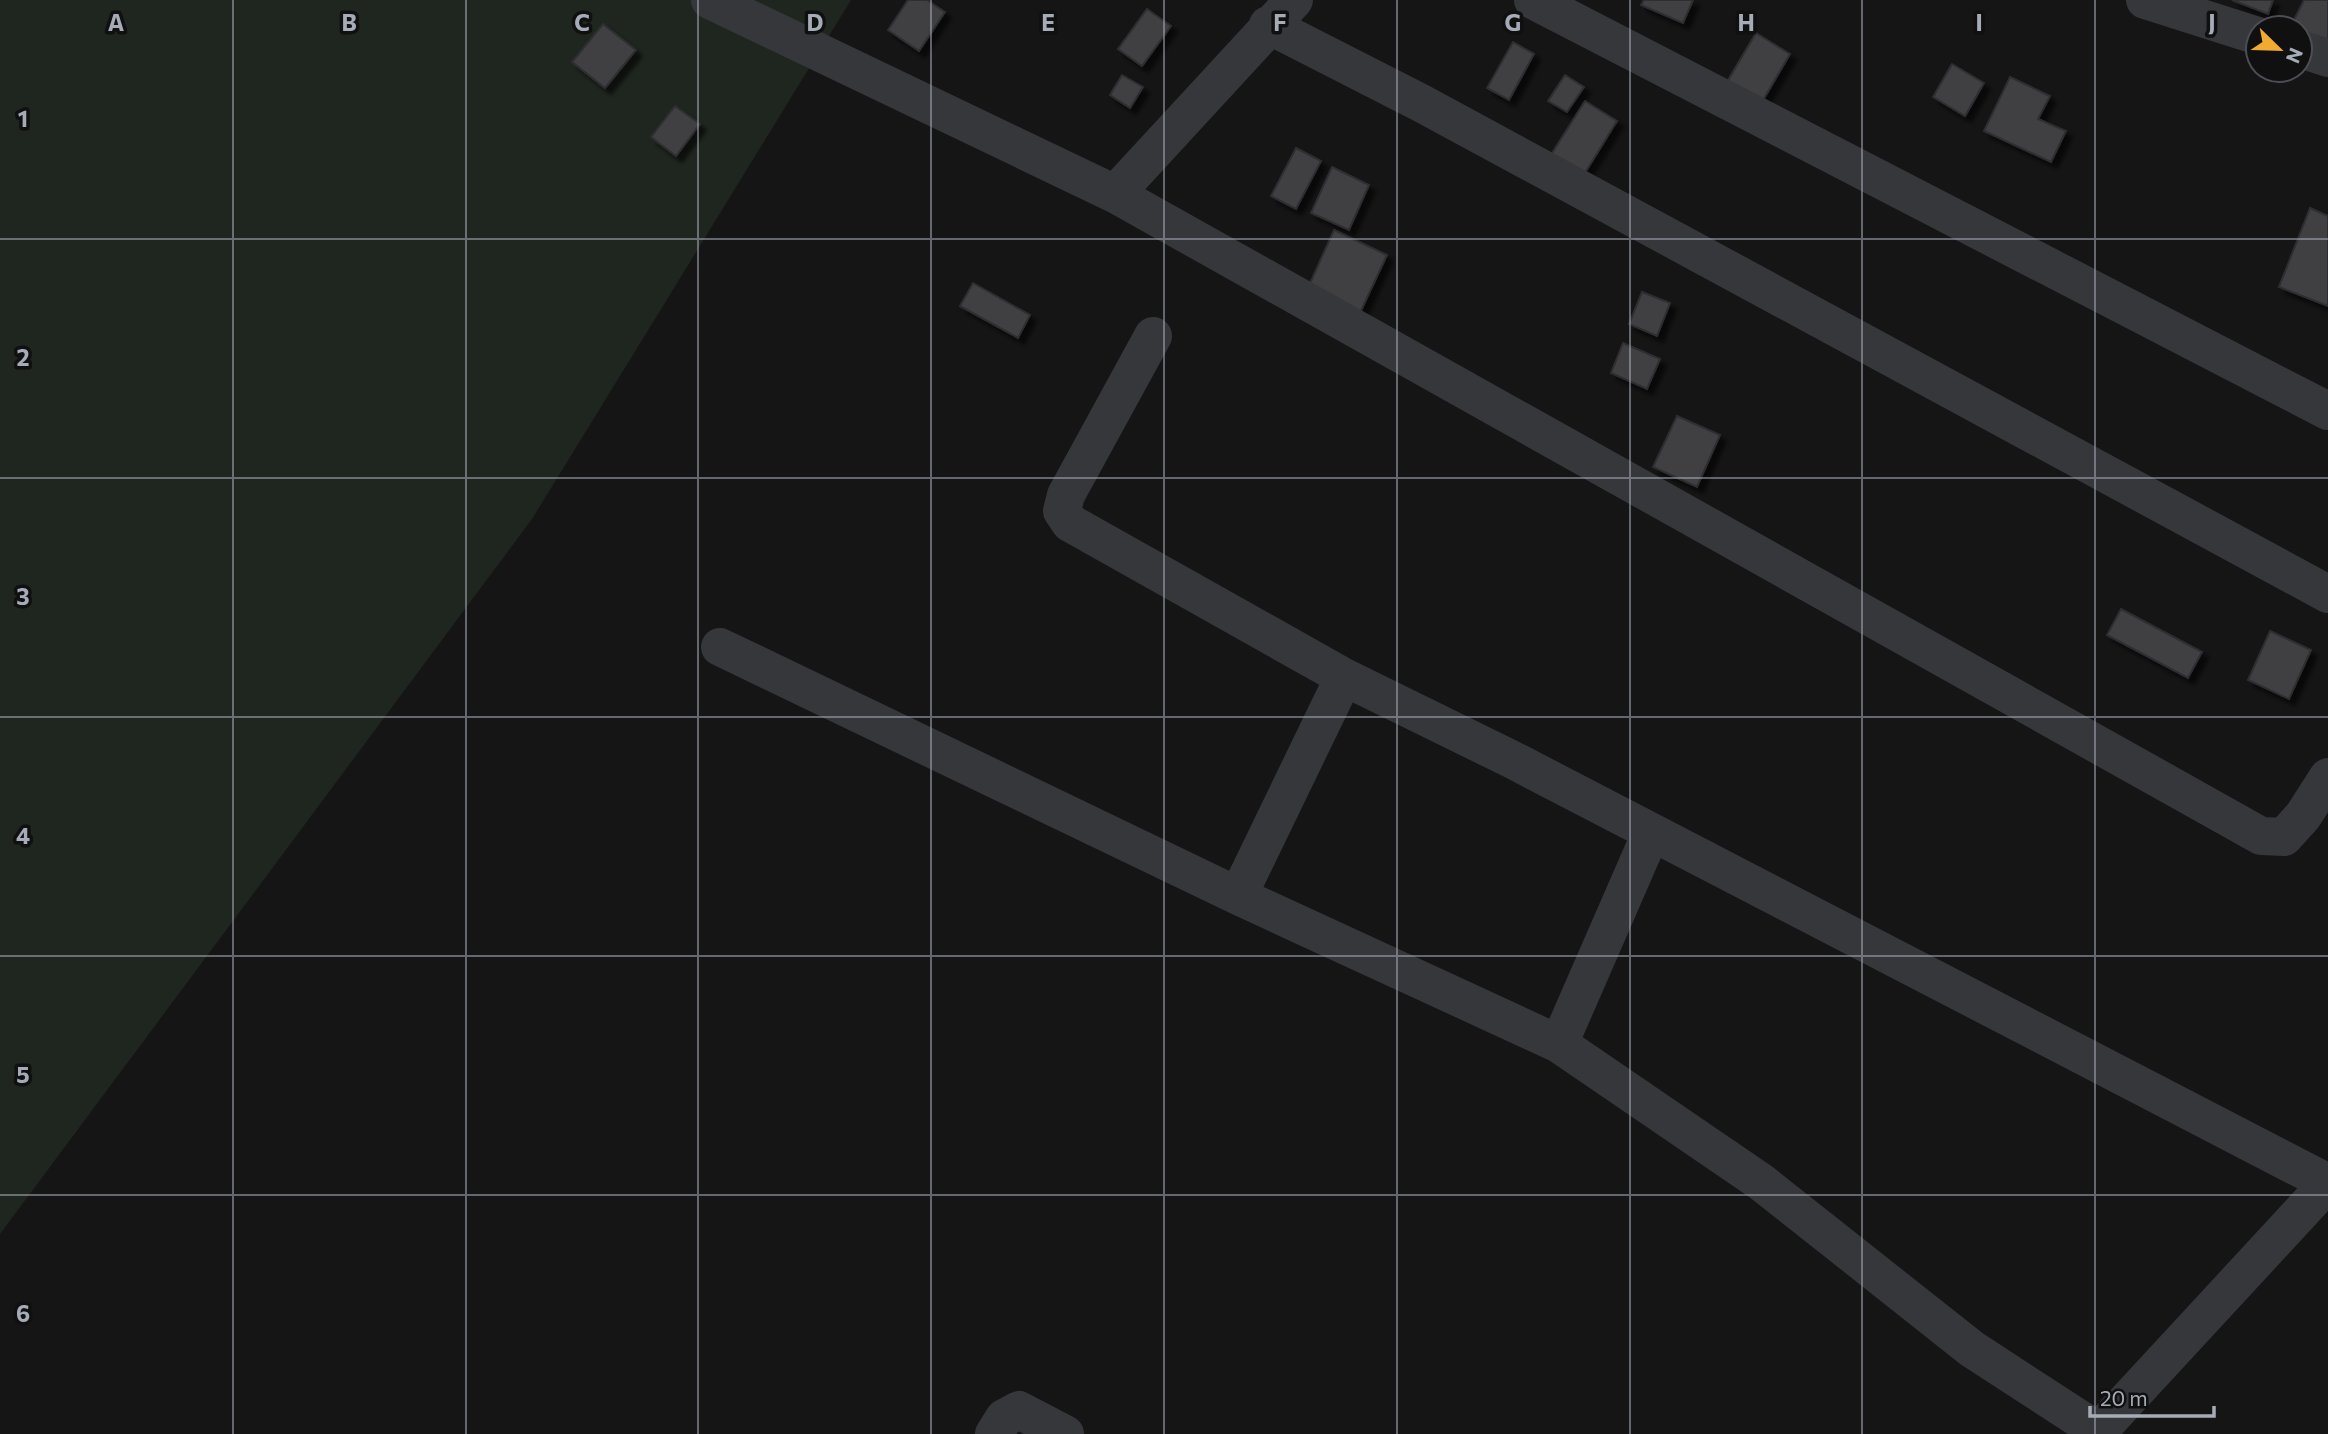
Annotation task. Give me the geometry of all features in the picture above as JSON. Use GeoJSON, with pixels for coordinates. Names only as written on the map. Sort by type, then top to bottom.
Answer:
{"type":"FeatureCollection","features":[{"type":"Feature","properties":{"kind":"street"},"geometry":{"type":"LineString","coordinates":[[710,0],[1115,194],[2261,836],[2284,837],[2303,816],[2328,777]]}},
{"type":"Feature","properties":{"kind":"street"},"geometry":{"type":"LineString","coordinates":[[1533,0],[2328,411]]}},
{"type":"Feature","properties":{"kind":"street"},"geometry":{"type":"LineString","coordinates":[[2145,0],[2244,32]]}},
{"type":"Feature","properties":{"kind":"street"},"geometry":{"type":"LineString","coordinates":[[1115,194],[1281,13],[1421,103],[2328,594]]}},
{"type":"Feature","properties":{"kind":"street"},"geometry":{"type":"LineString","coordinates":[[720,647],[1238,897],[1559,1044],[1761,1181],[1972,1349],[2097,1433],[2328,1183],[1344,677],[1085,534],[1070,523],[1062,511],[1066,495],[1153,336]]}},
{"type":"Feature","properties":{"kind":"street"},"geometry":{"type":"LineString","coordinates":[[1238,897],[1344,677]]}},
{"type":"Feature","properties":{"kind":"street"},"geometry":{"type":"LineString","coordinates":[[1559,1044],[1651,833]]}},
{"type":"Feature","properties":{"kind":"street"},"geometry":{"type":"LineString","coordinates":[[994,1434],[1004,1418],[1019,1410],[1065,1434]]}},
{"type":"Feature","properties":{"kind":"shaded area"},"geometry":{"type":"Polygon","coordinates":[[[0,0],[851,0],[532,519],[0,1234],[0,0]]]}},
{"type":"Feature","properties":{"kind":"building"},"geometry":{"type":"Polygon","coordinates":[[[908,0],[927,0],[945,12],[919,51],[888,30],[908,0]]]}},
{"type":"Feature","properties":{"kind":"building"},"geometry":{"type":"Polygon","coordinates":[[[1644,0],[1693,0],[1683,23],[1641,5],[1644,0]]]}},
{"type":"Feature","properties":{"kind":"building"},"geometry":{"type":"Polygon","coordinates":[[[2232,0],[2273,0],[2268,14],[2232,0]]]}},
{"type":"Feature","properties":{"kind":"building"},"geometry":{"type":"Polygon","coordinates":[[[2304,0],[2328,0],[2328,50],[2314,44],[2314,14],[2297,14],[2304,0]]]}},
{"type":"Feature","properties":{"kind":"building"},"geometry":{"type":"Polygon","coordinates":[[[1147,9],[1171,26],[1142,66],[1118,49],[1147,9]]]}},
{"type":"Feature","properties":{"kind":"building"},"geometry":{"type":"Polygon","coordinates":[[[603,24],[636,50],[605,88],[572,62],[603,24]]]}},
{"type":"Feature","properties":{"kind":"building"},"geometry":{"type":"Polygon","coordinates":[[[1756,33],[1790,54],[1762,102],[1727,82],[1756,33]]]}},
{"type":"Feature","properties":{"kind":"building"},"geometry":{"type":"Polygon","coordinates":[[[1513,42],[1534,54],[1509,100],[1487,88],[1513,42]]]}},
{"type":"Feature","properties":{"kind":"building"},"geometry":{"type":"Polygon","coordinates":[[[1952,64],[1984,83],[1965,116],[1933,97],[1952,64]]]}},
{"type":"Feature","properties":{"kind":"building"},"geometry":{"type":"Polygon","coordinates":[[[1122,75],[1143,87],[1130,108],[1110,95],[1122,75]]]}},
{"type":"Feature","properties":{"kind":"building"},"geometry":{"type":"Polygon","coordinates":[[[1565,75],[1584,87],[1567,112],[1548,101],[1565,75]]]}},
{"type":"Feature","properties":{"kind":"building"},"geometry":{"type":"Polygon","coordinates":[[[2010,77],[2050,96],[2038,119],[2066,131],[2051,162],[1984,131],[2010,77]]]}},
{"type":"Feature","properties":{"kind":"building"},"geometry":{"type":"Polygon","coordinates":[[[1585,101],[1617,121],[1580,181],[1547,161],[1585,101]]]}},
{"type":"Feature","properties":{"kind":"building"},"geometry":{"type":"Polygon","coordinates":[[[675,106],[700,124],[676,156],[651,137],[675,106]]]}},
{"type":"Feature","properties":{"kind":"building"},"geometry":{"type":"Polygon","coordinates":[[[1296,148],[1321,161],[1296,209],[1271,196],[1296,148]]]}},
{"type":"Feature","properties":{"kind":"building"},"geometry":{"type":"Polygon","coordinates":[[[1332,167],[1369,185],[1349,230],[1311,213],[1332,167]]]}},
{"type":"Feature","properties":{"kind":"building"},"geometry":{"type":"Polygon","coordinates":[[[2310,208],[2328,216],[2328,306],[2279,287],[2310,208]]]}},
{"type":"Feature","properties":{"kind":"building"},"geometry":{"type":"Polygon","coordinates":[[[1334,230],[1387,255],[1359,315],[1307,290],[1334,230]]]}},
{"type":"Feature","properties":{"kind":"building"},"geometry":{"type":"Polygon","coordinates":[[[973,283],[1030,315],[1018,338],[960,306],[973,283]]]}},
{"type":"Feature","properties":{"kind":"building"},"geometry":{"type":"Polygon","coordinates":[[[1642,292],[1670,303],[1657,336],[1629,324],[1642,292]]]}},
{"type":"Feature","properties":{"kind":"building"},"geometry":{"type":"Polygon","coordinates":[[[1623,343],[1660,359],[1647,389],[1611,373],[1623,343]]]}},
{"type":"Feature","properties":{"kind":"building"},"geometry":{"type":"Polygon","coordinates":[[[1677,416],[1720,435],[1697,487],[1653,467],[1677,416]]]}},
{"type":"Feature","properties":{"kind":"building"},"geometry":{"type":"Polygon","coordinates":[[[2121,609],[2202,652],[2188,678],[2107,635],[2121,609]]]}},
{"type":"Feature","properties":{"kind":"building"},"geometry":{"type":"Polygon","coordinates":[[[2270,631],[2311,650],[2289,699],[2248,680],[2270,631]]]}}]}
